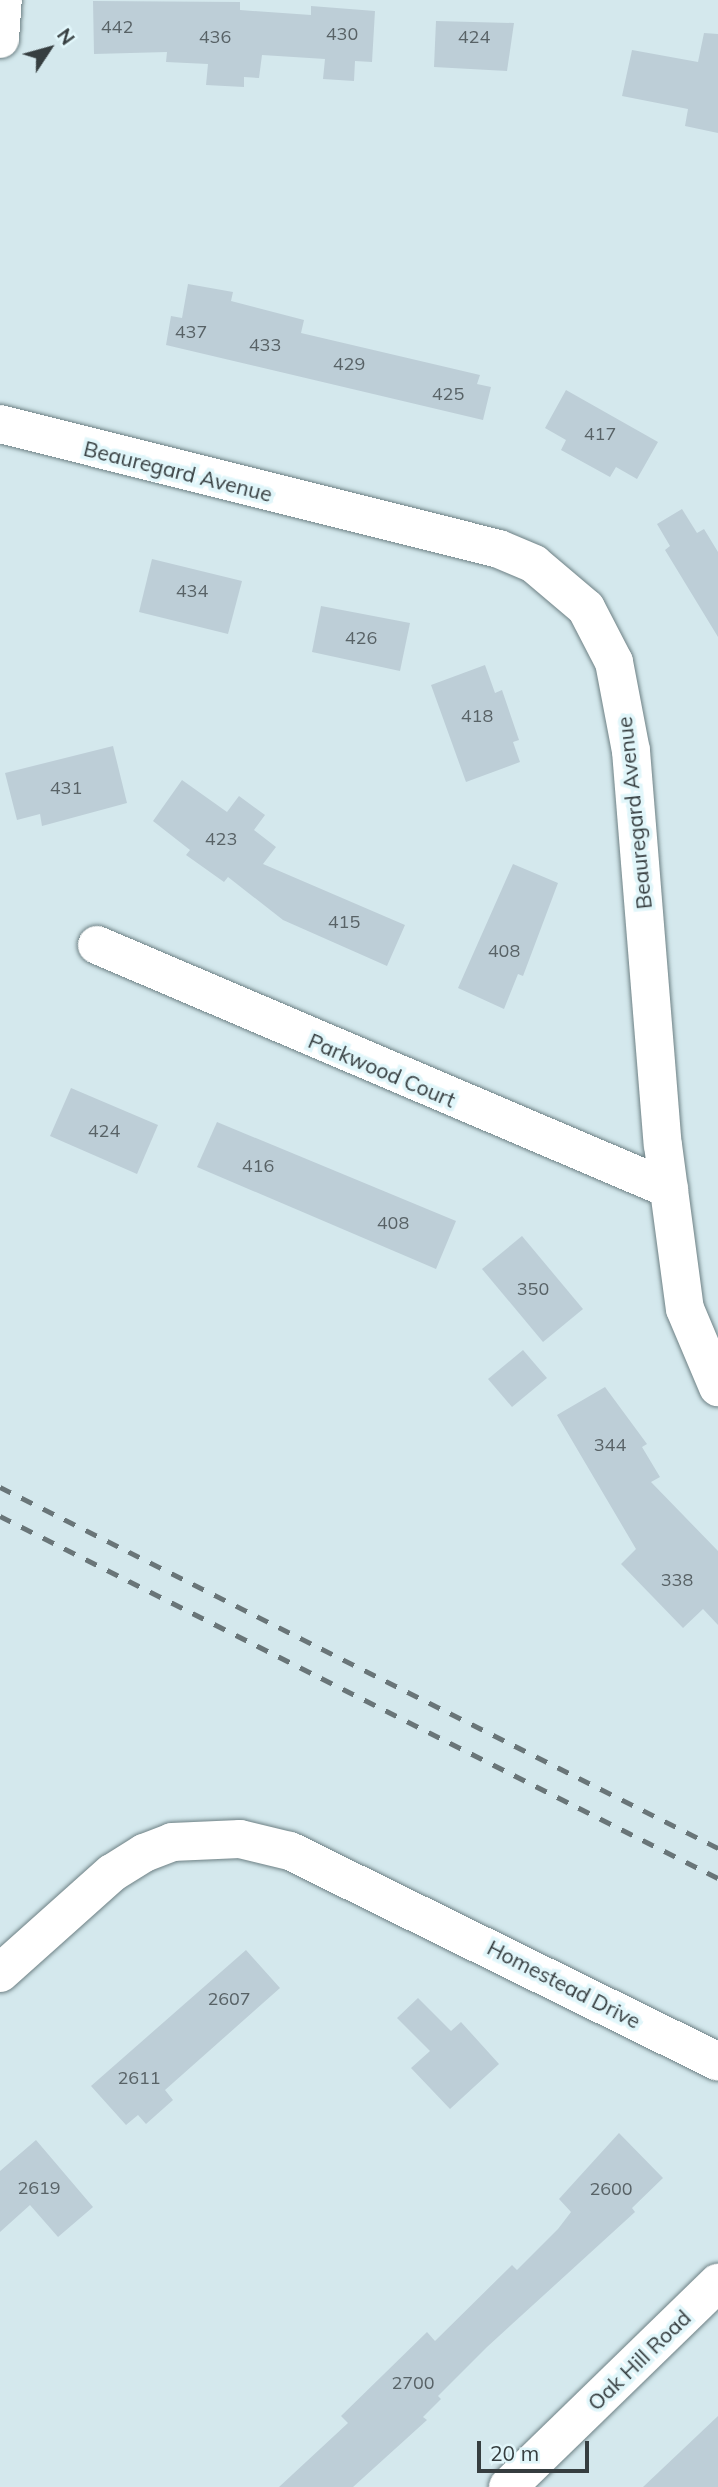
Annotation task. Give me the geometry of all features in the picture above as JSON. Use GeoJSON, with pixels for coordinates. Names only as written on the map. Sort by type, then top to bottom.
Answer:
{"type":"FeatureCollection","features":[{"type":"Feature","properties":{"kind":"street"},"geometry":{"type":"LineString","coordinates":[[0,39],[3,0]]}},
{"type":"Feature","properties":{"kind":"street","name":"Beauregard Avenue"},"geometry":{"type":"LineString","coordinates":[[0,424],[499,549],[534,564],[586,608],[614,662],[631,751],[669,1189],[685,1309],[718,1387]]}},
{"type":"Feature","properties":{"kind":"street","name":"Parkwood Court"},"geometry":{"type":"LineString","coordinates":[[97,945],[669,1189]]}},
{"type":"Feature","properties":{"kind":"street","name":"Homestead Drive"},"geometry":{"type":"LineString","coordinates":[[0,1973],[112,1872],[172,1842],[240,1839],[290,1852],[409,1907],[718,2062]]}},
{"type":"Feature","properties":{"kind":"street","name":"Oak Hill Road"},"geometry":{"type":"LineString","coordinates":[[526,2481],[714,2287]]}},
{"type":"Feature","properties":{"kind":"building"},"geometry":{"type":"Polygon","coordinates":[[[93,1],[240,2],[240,10],[311,15],[311,6],[375,11],[372,62],[355,61],[354,81],[323,79],[325,59],[262,55],[259,78],[244,77],[244,87],[206,85],[208,64],[166,62],[167,52],[94,54],[93,1]]]}},
{"type":"Feature","properties":{"kind":"building"},"geometry":{"type":"Polygon","coordinates":[[[436,21],[514,23],[507,71],[434,67],[436,21]]]}},
{"type":"Feature","properties":{"kind":"building"},"geometry":{"type":"Polygon","coordinates":[[[704,33],[718,34],[718,133],[685,126],[688,109],[622,96],[632,50],[698,62],[704,33]]]}},
{"type":"Feature","properties":{"kind":"building"},"geometry":{"type":"Polygon","coordinates":[[[188,284],[233,292],[231,301],[304,320],[301,333],[480,375],[477,384],[491,387],[483,420],[166,345],[171,316],[182,318],[188,284]]]}},
{"type":"Feature","properties":{"kind":"building"},"geometry":{"type":"Polygon","coordinates":[[[566,390],[658,442],[637,479],[616,467],[610,477],[561,450],[566,440],[545,428],[566,390]]]}},
{"type":"Feature","properties":{"kind":"building"},"geometry":{"type":"Polygon","coordinates":[[[682,509],[697,533],[704,529],[718,552],[718,637],[665,550],[670,546],[657,524],[682,509]]]}},
{"type":"Feature","properties":{"kind":"building"},"geometry":{"type":"Polygon","coordinates":[[[152,559],[242,581],[228,634],[139,612],[152,559]]]}},
{"type":"Feature","properties":{"kind":"building"},"geometry":{"type":"Polygon","coordinates":[[[321,606],[410,623],[400,671],[312,652],[321,606]]]}},
{"type":"Feature","properties":{"kind":"building"},"geometry":{"type":"Polygon","coordinates":[[[485,665],[495,693],[502,690],[519,740],[513,742],[520,762],[466,782],[431,685],[485,665]]]}},
{"type":"Feature","properties":{"kind":"building"},"geometry":{"type":"Polygon","coordinates":[[[113,746],[127,803],[42,826],[40,814],[17,820],[5,773],[113,746]]]}},
{"type":"Feature","properties":{"kind":"building"},"geometry":{"type":"Polygon","coordinates":[[[182,780],[227,812],[239,796],[265,815],[254,830],[276,847],[263,864],[405,925],[387,966],[283,920],[228,877],[224,882],[186,855],[190,850],[153,821],[182,780]]]}},
{"type":"Feature","properties":{"kind":"building"},"geometry":{"type":"Polygon","coordinates":[[[513,864],[558,883],[523,976],[518,974],[504,1009],[458,988],[513,864]]]}},
{"type":"Feature","properties":{"kind":"building"},"geometry":{"type":"Polygon","coordinates":[[[71,1088],[158,1125],[137,1174],[50,1136],[71,1088]]]}},
{"type":"Feature","properties":{"kind":"building"},"geometry":{"type":"Polygon","coordinates":[[[217,1122],[456,1221],[436,1269],[197,1167],[217,1122]]]}},
{"type":"Feature","properties":{"kind":"building"},"geometry":{"type":"Polygon","coordinates":[[[522,1236],[583,1309],[543,1342],[482,1269],[522,1236]]]}},
{"type":"Feature","properties":{"kind":"building"},"geometry":{"type":"Polygon","coordinates":[[[523,1350],[547,1378],[512,1407],[488,1379],[523,1350]]]}},
{"type":"Feature","properties":{"kind":"building"},"geometry":{"type":"Polygon","coordinates":[[[605,1387],[647,1444],[642,1447],[660,1477],[651,1482],[718,1551],[718,1625],[703,1609],[683,1628],[621,1564],[636,1549],[557,1415],[605,1387]]]}},
{"type":"Feature","properties":{"kind":"building"},"geometry":{"type":"Polygon","coordinates":[[[246,1950],[280,1988],[165,2090],[173,2100],[146,2124],[138,2115],[126,2125],[91,2086],[246,1950]]]}},
{"type":"Feature","properties":{"kind":"building"},"geometry":{"type":"Polygon","coordinates":[[[418,1998],[451,2031],[461,2022],[499,2064],[450,2109],[411,2068],[430,2051],[397,2018],[418,1998]]]}},
{"type":"Feature","properties":{"kind":"building"},"geometry":{"type":"Polygon","coordinates":[[[619,2133],[663,2178],[632,2208],[635,2212],[487,2347],[438,2396],[441,2399],[423,2417],[427,2420],[353,2487],[279,2487],[348,2423],[341,2416],[427,2332],[435,2341],[512,2265],[517,2270],[558,2229],[571,2212],[559,2199],[619,2133]]]}},
{"type":"Feature","properties":{"kind":"building"},"geometry":{"type":"Polygon","coordinates":[[[36,2140],[93,2207],[58,2237],[30,2205],[0,2232],[0,2171],[36,2140]]]}},
{"type":"Feature","properties":{"kind":"building"},"geometry":{"type":"Polygon","coordinates":[[[718,2416],[718,2487],[643,2487],[718,2416]]]}},
{"type":"Feature","properties":{"kind":"railway"},"geometry":{"type":"LineString","coordinates":[[0,1487],[718,1848]]}},
{"type":"Feature","properties":{"kind":"railway"},"geometry":{"type":"LineString","coordinates":[[0,1516],[718,1878]]}}]}
